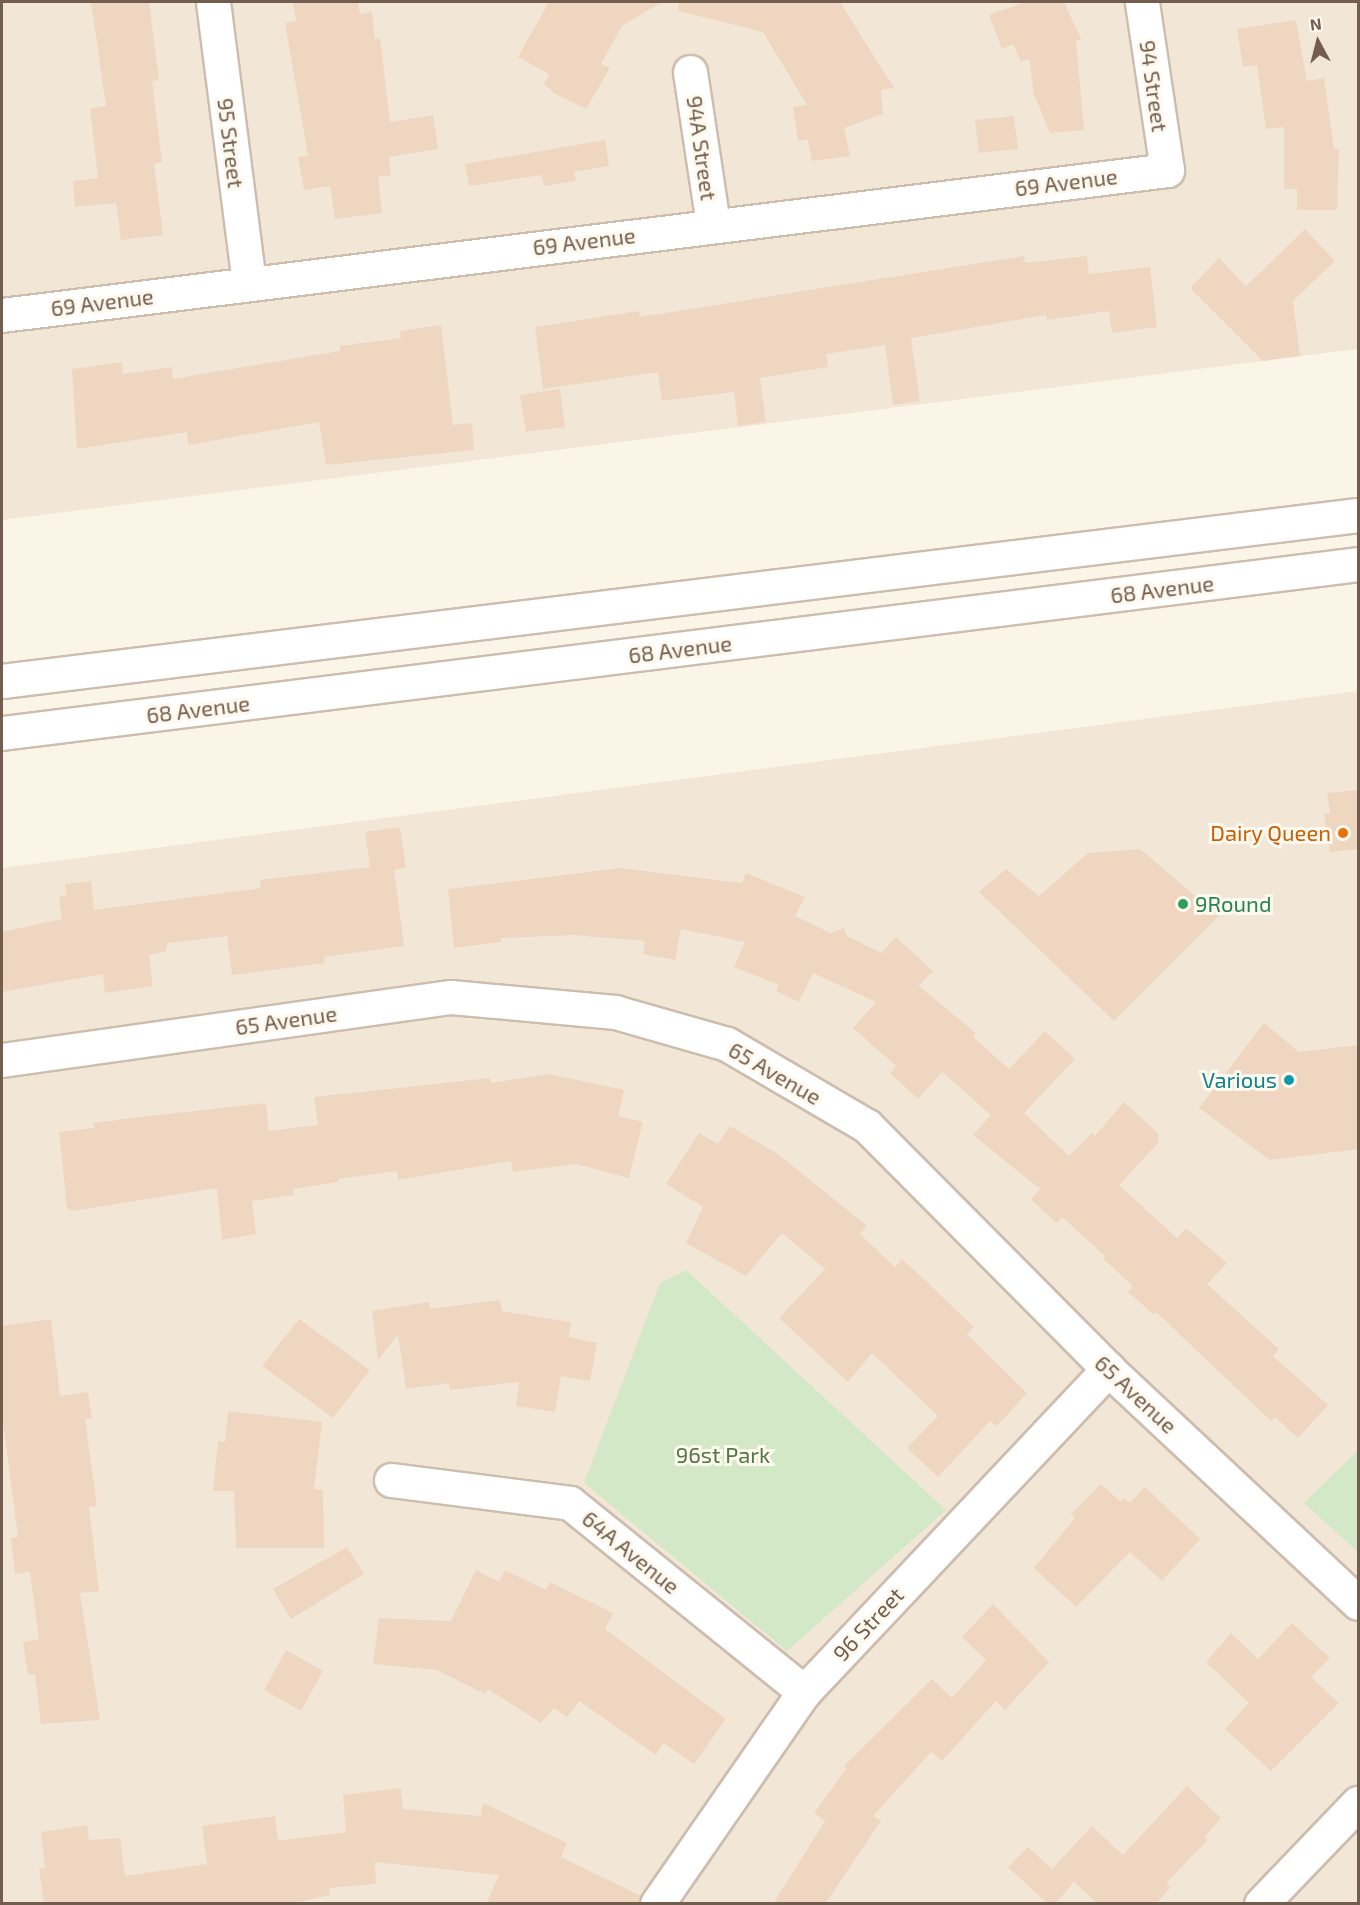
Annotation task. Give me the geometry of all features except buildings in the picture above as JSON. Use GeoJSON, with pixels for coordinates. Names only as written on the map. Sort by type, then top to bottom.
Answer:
{"type":"FeatureCollection","features":[{"type":"Feature","properties":{"kind":"street","name":"95 Street"},"geometry":{"type":"LineString","coordinates":[[213,2],[249,284]]}},
{"type":"Feature","properties":{"kind":"street","name":"94 Street"},"geometry":{"type":"LineString","coordinates":[[1142,2],[1167,170]]}},
{"type":"Feature","properties":{"kind":"street","name":"94A Street"},"geometry":{"type":"LineString","coordinates":[[690,72],[713,225]]}},
{"type":"Feature","properties":{"kind":"street","name":"69 Avenue"},"geometry":{"type":"LineString","coordinates":[[2,315],[1167,170]]}},
{"type":"Feature","properties":{"kind":"street"},"geometry":{"type":"LineString","coordinates":[[2,681],[1359,515]]}},
{"type":"Feature","properties":{"kind":"street","name":"68 Avenue"},"geometry":{"type":"LineString","coordinates":[[2,733],[1359,564]]}},
{"type":"Feature","properties":{"kind":"street","name":"65 Avenue"},"geometry":{"type":"LineString","coordinates":[[2,1060],[451,997],[615,1012],[727,1044],[867,1126],[1108,1369],[1359,1603]]}},
{"type":"Feature","properties":{"kind":"street","name":"96 Street"},"geometry":{"type":"LineString","coordinates":[[657,1904],[804,1692],[1108,1369]]}},
{"type":"Feature","properties":{"kind":"street","name":"64A Avenue"},"geometry":{"type":"LineString","coordinates":[[391,1480],[570,1503],[804,1692]]}},
{"type":"Feature","properties":{"kind":"street"},"geometry":{"type":"LineString","coordinates":[[1261,1904],[1359,1803]]}},
{"type":"Feature","properties":{"kind":"shaded area"},"geometry":{"type":"Polygon","coordinates":[[[2,2],[1358,2],[1358,349],[2,520],[2,2]]]}},
{"type":"Feature","properties":{"kind":"shaded area"},"geometry":{"type":"Polygon","coordinates":[[[1358,691],[1358,1903],[2,1903],[2,868],[1358,691]]]}},
{"type":"Feature","properties":{"kind":"green space","name":"96st Park"},"geometry":{"type":"Polygon","coordinates":[[[686,1270],[946,1510],[787,1651],[584,1483],[660,1283],[686,1270]]]}},
{"type":"Feature","properties":{"kind":"green space"},"geometry":{"type":"Polygon","coordinates":[[[1358,1450],[1358,1552],[1304,1503],[1358,1450]]]}},
{"type":"Feature","properties":{"kind":"place","name":"Dairy Queen"},"geometry":{"type":"Point","coordinates":[1343,833]}},
{"type":"Feature","properties":{"kind":"place","name":"9Round"},"geometry":{"type":"Point","coordinates":[1183,904]}},
{"type":"Feature","properties":{"kind":"place","name":"Various"},"geometry":{"type":"Point","coordinates":[1289,1080]}}]}
